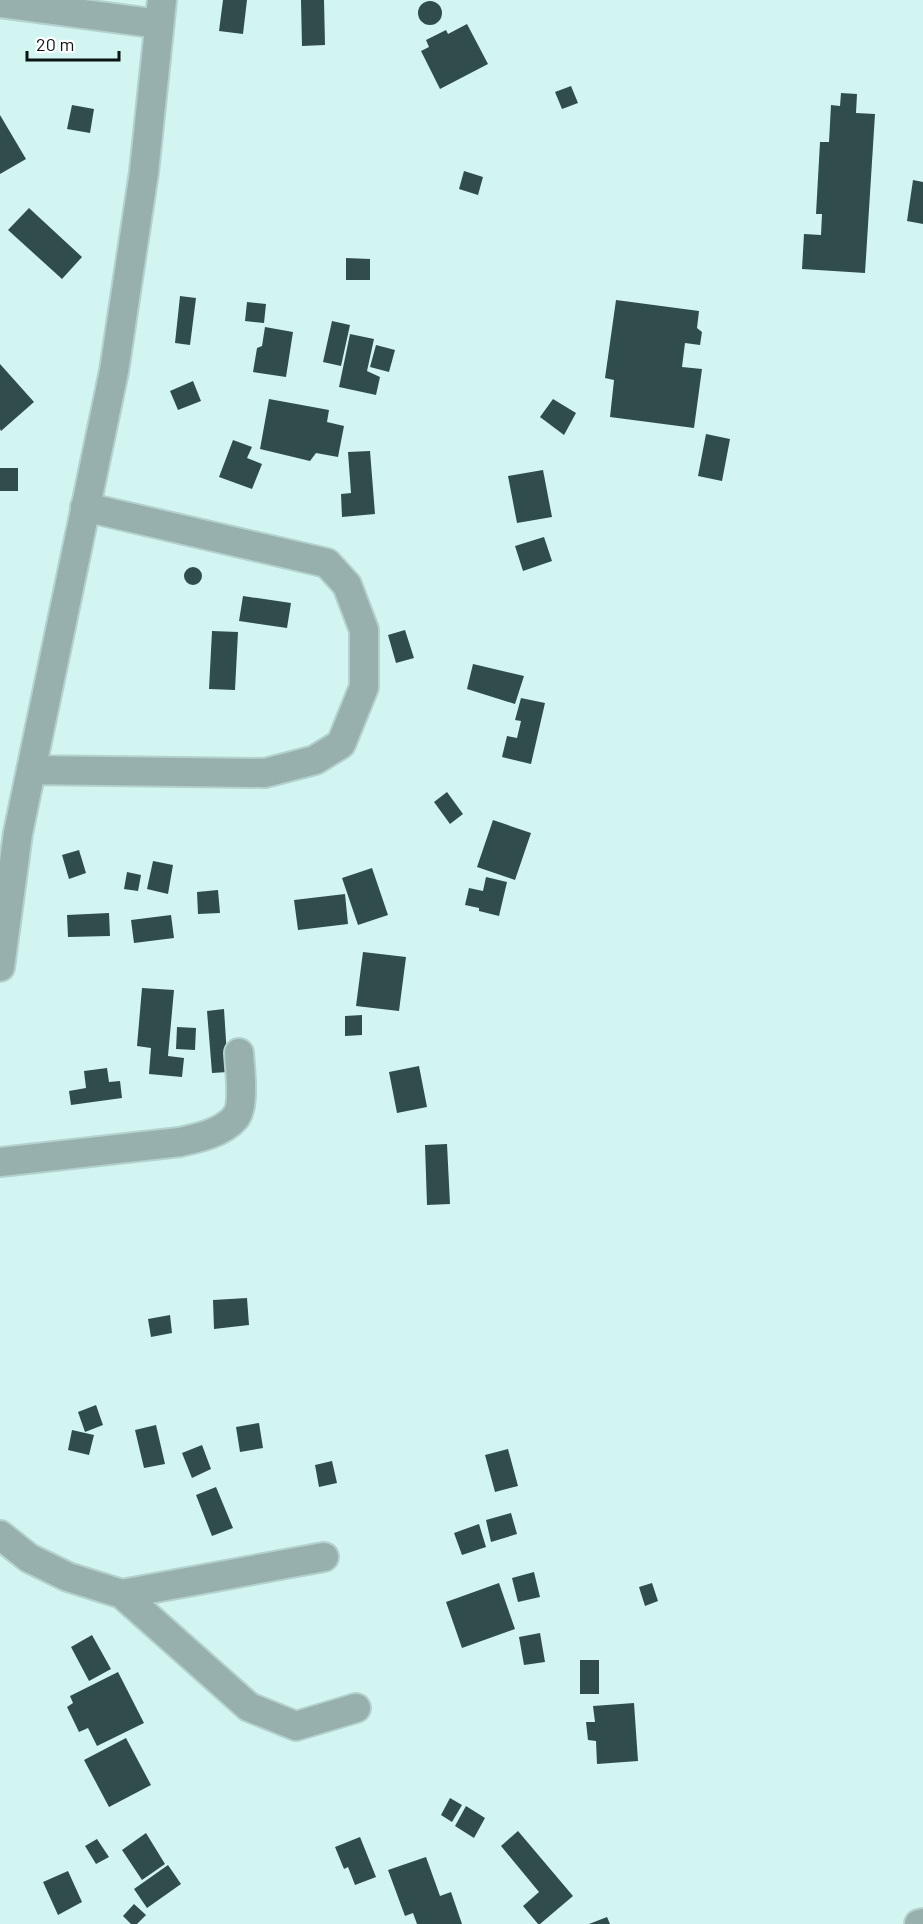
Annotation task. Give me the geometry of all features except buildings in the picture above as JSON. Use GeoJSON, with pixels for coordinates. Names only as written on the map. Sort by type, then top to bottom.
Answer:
{"type":"FeatureCollection","features":[{"type":"Feature","properties":{"kind":"street"},"geometry":{"type":"LineString","coordinates":[[0,3],[160,12],[144,172],[114,370],[31,770],[9,833],[0,967]]}},
{"type":"Feature","properties":{"kind":"street"},"geometry":{"type":"LineString","coordinates":[[31,770],[265,773],[315,760],[342,744],[364,687],[364,630],[347,585],[327,563],[85,507]]}},
{"type":"Feature","properties":{"kind":"street"},"geometry":{"type":"LineString","coordinates":[[0,1162],[180,1142],[202,1137],[220,1129],[236,1117],[240,1103],[239,1053]]}},
{"type":"Feature","properties":{"kind":"street"},"geometry":{"type":"LineString","coordinates":[[0,1535],[29,1558],[58,1572],[122,1594],[249,1707],[296,1726],[356,1708]]}},
{"type":"Feature","properties":{"kind":"street"},"geometry":{"type":"LineString","coordinates":[[122,1594],[324,1557]]}}]}
